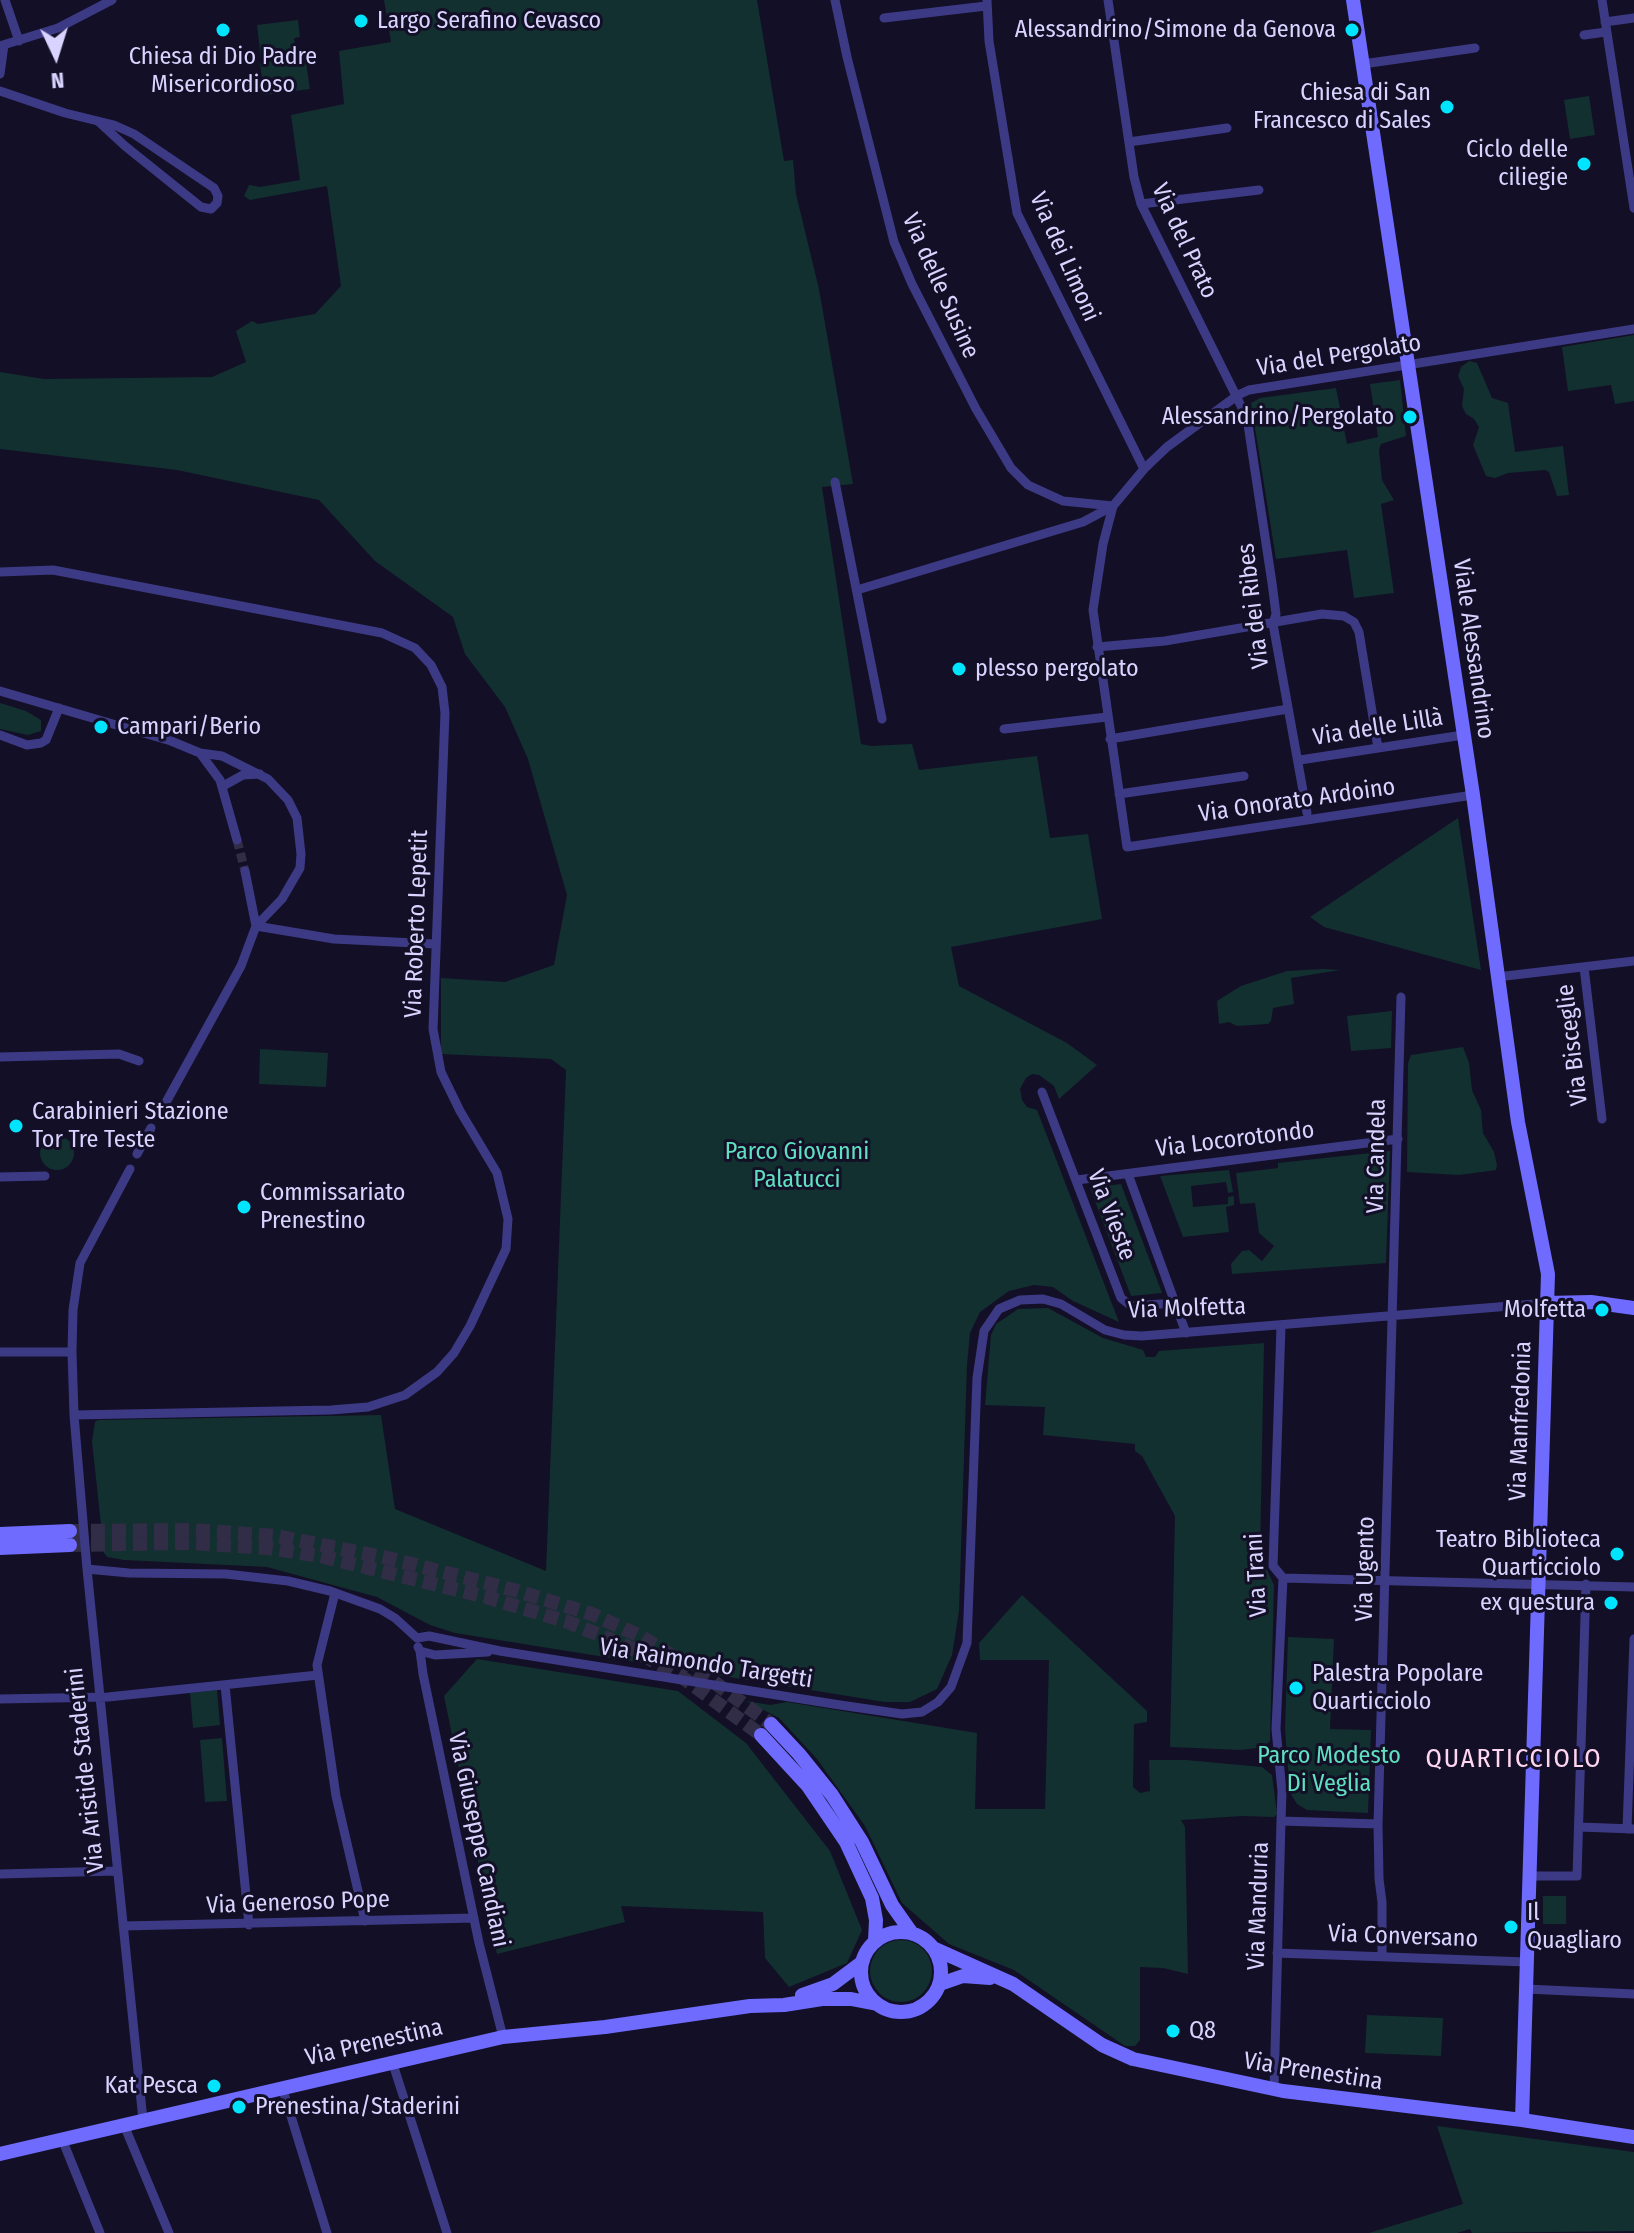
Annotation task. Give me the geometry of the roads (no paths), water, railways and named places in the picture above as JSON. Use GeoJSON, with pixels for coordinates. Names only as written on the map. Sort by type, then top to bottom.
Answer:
{"type":"FeatureCollection","features":[{"type":"Feature","properties":{"kind":"street"},"geometry":{"type":"LineString","coordinates":[[5,0],[19,41]]}},
{"type":"Feature","properties":{"kind":"street"},"geometry":{"type":"LineString","coordinates":[[0,74],[2,46],[70,23],[112,0]]}},
{"type":"Feature","properties":{"kind":"street","name":"Via delle Susine"},"geometry":{"type":"LineString","coordinates":[[835,0],[892,235],[912,284],[976,409],[1011,468],[1028,485],[1063,501],[1113,506]]}},
{"type":"Feature","properties":{"kind":"street","name":"Via del Prato"},"geometry":{"type":"LineString","coordinates":[[1108,0],[1134,177],[1141,204],[1238,395]]}},
{"type":"Feature","properties":{"kind":"street","name":"Viale Alessandrino"},"geometry":{"type":"LineString","coordinates":[[1353,0],[1473,795],[1521,1145],[1547,1269],[1547,1303]]}},
{"type":"Feature","properties":{"kind":"street"},"geometry":{"type":"LineString","coordinates":[[1602,0],[1634,208]]}},
{"type":"Feature","properties":{"kind":"street"},"geometry":{"type":"LineString","coordinates":[[884,18],[987,3]]}},
{"type":"Feature","properties":{"kind":"street","name":"Via dei Limoni"},"geometry":{"type":"LineString","coordinates":[[987,3],[1017,213],[1144,469]]}},
{"type":"Feature","properties":{"kind":"street"},"geometry":{"type":"LineString","coordinates":[[1584,35],[1634,18]]}},
{"type":"Feature","properties":{"kind":"street"},"geometry":{"type":"LineString","coordinates":[[1363,64],[1475,48]]}},
{"type":"Feature","properties":{"kind":"street"},"geometry":{"type":"LineString","coordinates":[[0,91],[99,122],[134,134],[214,188],[217,203],[211,209],[201,207],[99,122]]}},
{"type":"Feature","properties":{"kind":"street"},"geometry":{"type":"LineString","coordinates":[[1129,142],[1227,128]]}},
{"type":"Feature","properties":{"kind":"street"},"geometry":{"type":"LineString","coordinates":[[1141,204],[1259,190]]}},
{"type":"Feature","properties":{"kind":"street","name":"Via del Pergolato"},"geometry":{"type":"LineString","coordinates":[[1127,847],[1097,647],[1093,599],[1113,506],[1144,469],[1167,447],[1238,395],[1277,384],[1634,329]]}},
{"type":"Feature","properties":{"kind":"street","name":"Via dei Ribes"},"geometry":{"type":"LineString","coordinates":[[1238,395],[1255,455],[1276,614],[1273,624],[1300,760],[1307,813]]}},
{"type":"Feature","properties":{"kind":"street"},"geometry":{"type":"LineString","coordinates":[[835,482],[882,719]]}},
{"type":"Feature","properties":{"kind":"street"},"geometry":{"type":"LineString","coordinates":[[857,590],[1083,522],[1113,506]]}},
{"type":"Feature","properties":{"kind":"street","name":"Via Roberto Lepetit"},"geometry":{"type":"LineString","coordinates":[[0,572],[53,570],[382,633],[415,648],[437,675],[445,699],[433,1029],[441,1072],[497,1173],[508,1219],[506,1249],[454,1353],[437,1372],[405,1395],[368,1407],[74,1415]]}},
{"type":"Feature","properties":{"kind":"street"},"geometry":{"type":"LineString","coordinates":[[1097,647],[1157,642],[1327,613],[1344,616],[1354,622],[1360,636],[1378,748]]}},
{"type":"Feature","properties":{"kind":"street"},"geometry":{"type":"LineString","coordinates":[[0,691],[171,741],[200,753],[222,756],[260,774],[288,800],[297,818],[301,854],[294,883],[256,926],[241,966],[159,1115]]}},
{"type":"Feature","properties":{"kind":"street"},"geometry":{"type":"LineString","coordinates":[[0,735],[27,745],[41,743],[46,740],[59,708]]}},
{"type":"Feature","properties":{"kind":"street"},"geometry":{"type":"LineString","coordinates":[[1110,739],[1288,709]]}},
{"type":"Feature","properties":{"kind":"street"},"geometry":{"type":"LineString","coordinates":[[1004,729],[1107,717]]}},
{"type":"Feature","properties":{"kind":"street","name":"Via delle Lillà"},"geometry":{"type":"LineString","coordinates":[[1300,760],[1463,735]]}},
{"type":"Feature","properties":{"kind":"street"},"geometry":{"type":"LineString","coordinates":[[200,753],[223,786],[237,840]]}},
{"type":"Feature","properties":{"kind":"street"},"geometry":{"type":"LineString","coordinates":[[223,786],[243,775],[260,774]]}},
{"type":"Feature","properties":{"kind":"street"},"geometry":{"type":"LineString","coordinates":[[1119,794],[1244,776]]}},
{"type":"Feature","properties":{"kind":"street","name":"Via Onorato Ardoino"},"geometry":{"type":"LineString","coordinates":[[1127,847],[1473,795]]}},
{"type":"Feature","properties":{"kind":"street"},"geometry":{"type":"LineString","coordinates":[[245,871],[256,926]]}},
{"type":"Feature","properties":{"kind":"street"},"geometry":{"type":"LineString","coordinates":[[256,926],[334,939],[435,944]]}},
{"type":"Feature","properties":{"kind":"street"},"geometry":{"type":"LineString","coordinates":[[1497,977],[1634,961]]}},
{"type":"Feature","properties":{"kind":"street","name":"Via Bisceglie"},"geometry":{"type":"LineString","coordinates":[[1584,967],[1602,1119]]}},
{"type":"Feature","properties":{"kind":"street","name":"Via Candela"},"geometry":{"type":"LineString","coordinates":[[1394,1316],[1401,997]]}},
{"type":"Feature","properties":{"kind":"street"},"geometry":{"type":"LineString","coordinates":[[0,1057],[119,1054],[139,1061]]}},
{"type":"Feature","properties":{"kind":"street","name":"Via Vieste"},"geometry":{"type":"LineString","coordinates":[[1042,1092],[1124,1302],[1137,1307],[1176,1303]]}},
{"type":"Feature","properties":{"kind":"street"},"geometry":{"type":"LineString","coordinates":[[137,1154],[151,1128]]}},
{"type":"Feature","properties":{"kind":"street","name":"Via Locorotondo"},"geometry":{"type":"LineString","coordinates":[[1077,1180],[1398,1139]]}},
{"type":"Feature","properties":{"kind":"street","name":"Via Aristide Staderini"},"geometry":{"type":"LineString","coordinates":[[130,1169],[80,1263],[73,1310],[72,1352],[87,1569],[143,2120]]}},
{"type":"Feature","properties":{"kind":"street"},"geometry":{"type":"LineString","coordinates":[[1128,1174],[1186,1333]]}},
{"type":"Feature","properties":{"kind":"street"},"geometry":{"type":"LineString","coordinates":[[0,1177],[45,1176]]}},
{"type":"Feature","properties":{"kind":"street","name":"Via Molfetta"},"geometry":{"type":"LineString","coordinates":[[907,1714],[926,1710],[945,1695],[956,1678],[966,1650],[975,1401],[982,1336],[992,1317],[1010,1303],[1038,1298],[1061,1304],[1105,1330],[1124,1335],[1281,1326],[1547,1303],[1599,1302],[1634,1308]]}},
{"type":"Feature","properties":{"kind":"street","name":"Via Manfredonia"},"geometry":{"type":"LineString","coordinates":[[1526,1989],[1547,1303]]}},
{"type":"Feature","properties":{"kind":"street","name":"Via Ugento"},"geometry":{"type":"LineString","coordinates":[[1382,1956],[1378,1824],[1394,1316]]}},
{"type":"Feature","properties":{"kind":"street","name":"Via Trani"},"geometry":{"type":"LineString","coordinates":[[1281,1326],[1273,1566],[1283,1578],[1276,1729],[1282,1791],[1281,1821]]}},
{"type":"Feature","properties":{"kind":"street"},"geometry":{"type":"LineString","coordinates":[[0,1352],[72,1352]]}},
{"type":"Feature","properties":{"kind":"street"},"geometry":{"type":"LineString","coordinates":[[0,1534],[70,1538],[0,1548]]}},
{"type":"Feature","properties":{"kind":"street"},"geometry":{"type":"LineString","coordinates":[[87,1569],[122,1573],[256,1576],[335,1593],[386,1612],[417,1638],[420,1651]]}},
{"type":"Feature","properties":{"kind":"street"},"geometry":{"type":"LineString","coordinates":[[1283,1578],[1634,1587]]}},
{"type":"Feature","properties":{"kind":"street"},"geometry":{"type":"LineString","coordinates":[[1530,1876],[1577,1876],[1586,1584]]}},
{"type":"Feature","properties":{"kind":"street"},"geometry":{"type":"LineString","coordinates":[[335,1593],[317,1665],[336,1796],[365,1921]]}},
{"type":"Feature","properties":{"kind":"street","name":"Via Raimondo Targetti"},"geometry":{"type":"LineString","coordinates":[[417,1638],[429,1636],[500,1651],[907,1714]]}},
{"type":"Feature","properties":{"kind":"street"},"geometry":{"type":"LineString","coordinates":[[1579,1827],[1630,1829],[1634,1639]]}},
{"type":"Feature","properties":{"kind":"street"},"geometry":{"type":"LineString","coordinates":[[451,1641],[454,1655]]}},
{"type":"Feature","properties":{"kind":"street","name":"Via Raimondo Targetti"},"geometry":{"type":"LineString","coordinates":[[420,1651],[454,1655],[500,1651]]}},
{"type":"Feature","properties":{"kind":"street","name":"Via Giuseppe Candiani"},"geometry":{"type":"LineString","coordinates":[[420,1651],[474,1918],[503,2037]]}},
{"type":"Feature","properties":{"kind":"street"},"geometry":{"type":"LineString","coordinates":[[0,1699],[99,1697],[318,1675]]}},
{"type":"Feature","properties":{"kind":"street"},"geometry":{"type":"LineString","coordinates":[[225,1685],[249,1925]]}},
{"type":"Feature","properties":{"kind":"street"},"geometry":{"type":"LineString","coordinates":[[875,1941],[876,1920],[872,1898],[846,1842],[766,1730],[832,1795],[862,1842],[892,1905],[911,1932],[935,1949],[941,1969],[940,1984],[926,2002],[908,2011],[893,2011],[877,2004],[868,1995],[861,1983],[861,1963],[875,1941],[894,1932],[911,1932]]}},
{"type":"Feature","properties":{"kind":"street","name":"Via Manduria"},"geometry":{"type":"LineString","coordinates":[[1274,2090],[1281,1821],[1378,1824]]}},
{"type":"Feature","properties":{"kind":"street"},"geometry":{"type":"LineString","coordinates":[[0,1874],[116,1871]]}},
{"type":"Feature","properties":{"kind":"street","name":"Via Generoso Pope"},"geometry":{"type":"LineString","coordinates":[[123,1926],[474,1918]]}},
{"type":"Feature","properties":{"kind":"street","name":"Via Prenestina"},"geometry":{"type":"LineString","coordinates":[[935,1949],[1008,1981],[1096,2041],[1127,2057],[1274,2090],[1634,2137]]}},
{"type":"Feature","properties":{"kind":"street","name":"Via Conversano"},"geometry":{"type":"LineString","coordinates":[[1277,1953],[1527,1962]]}},
{"type":"Feature","properties":{"kind":"street","name":"Via Prenestina"},"geometry":{"type":"LineString","coordinates":[[0,2154],[503,2037],[605,2027],[764,2004],[825,1988],[861,1963]]}},
{"type":"Feature","properties":{"kind":"street","name":"Via Prenestina"},"geometry":{"type":"LineString","coordinates":[[940,1984],[963,1976],[1008,1981]]}},
{"type":"Feature","properties":{"kind":"street"},"geometry":{"type":"LineString","coordinates":[[1522,2120],[1526,1989],[1634,1994]]}},
{"type":"Feature","properties":{"kind":"street","name":"Via Prenestina"},"geometry":{"type":"LineString","coordinates":[[764,2004],[784,2005],[840,1998],[877,2004]]}},
{"type":"Feature","properties":{"kind":"street"},"geometry":{"type":"LineString","coordinates":[[392,2061],[447,2233]]}},
{"type":"Feature","properties":{"kind":"street"},"geometry":{"type":"LineString","coordinates":[[282,2087],[327,2233]]}},
{"type":"Feature","properties":{"kind":"street"},"geometry":{"type":"LineString","coordinates":[[124,2125],[169,2233]]}},
{"type":"Feature","properties":{"kind":"street"},"geometry":{"type":"LineString","coordinates":[[62,2139],[100,2233]]}},
{"type":"Feature","properties":{"kind":"tunnel"},"geometry":{"type":"LineString","coordinates":[[237,840],[245,871]]}},
{"type":"Feature","properties":{"kind":"tunnel"},"geometry":{"type":"LineString","coordinates":[[70,1531],[191,1530],[277,1536],[388,1558],[514,1590],[592,1614],[640,1636],[707,1677],[771,1724]]}},
{"type":"Feature","properties":{"kind":"tunnel"},"geometry":{"type":"LineString","coordinates":[[70,1545],[190,1543],[268,1548],[320,1556],[486,1597],[568,1622],[633,1649],[686,1680],[761,1735]]}},
{"type":"Feature","properties":{"kind":"place","name":"Largo Serafino Cevasco"},"geometry":{"type":"Point","coordinates":[361,21]}},
{"type":"Feature","properties":{"kind":"place","name":"Chiesa di Dio Padre Misericordioso"},"geometry":{"type":"Point","coordinates":[223,30]}},
{"type":"Feature","properties":{"kind":"place","name":"Alessandrino/Simone da Genova"},"geometry":{"type":"Point","coordinates":[1352,30]}},
{"type":"Feature","properties":{"kind":"place","name":"Chiesa di San Francesco di Sales"},"geometry":{"type":"Point","coordinates":[1447,107]}},
{"type":"Feature","properties":{"kind":"place","name":"Ciclo delle ciliegie"},"geometry":{"type":"Point","coordinates":[1584,164]}},
{"type":"Feature","properties":{"kind":"place","name":"Alessandrino/Pergolato"},"geometry":{"type":"Point","coordinates":[1410,417]}},
{"type":"Feature","properties":{"kind":"place","name":"plesso pergolato"},"geometry":{"type":"Point","coordinates":[959,669]}},
{"type":"Feature","properties":{"kind":"place","name":"Campari/Berio"},"geometry":{"type":"Point","coordinates":[101,727]}},
{"type":"Feature","properties":{"kind":"place","name":"Carabinieri Stazione Tor Tre Teste"},"geometry":{"type":"Point","coordinates":[16,1126]}},
{"type":"Feature","properties":{"kind":"place","name":"Commissariato Prenestino"},"geometry":{"type":"Point","coordinates":[244,1207]}},
{"type":"Feature","properties":{"kind":"place","name":"Molfetta"},"geometry":{"type":"Point","coordinates":[1602,1310]}},
{"type":"Feature","properties":{"kind":"place","name":"Teatro Biblioteca Quarticciolo"},"geometry":{"type":"Point","coordinates":[1617,1554]}},
{"type":"Feature","properties":{"kind":"place","name":"ex questura"},"geometry":{"type":"Point","coordinates":[1611,1603]}},
{"type":"Feature","properties":{"kind":"place","name":"Palestra Popolare Quarticciolo"},"geometry":{"type":"Point","coordinates":[1296,1688]}},
{"type":"Feature","properties":{"kind":"place","name":"Il Quagliaro"},"geometry":{"type":"Point","coordinates":[1511,1927]}},
{"type":"Feature","properties":{"kind":"place","name":"Q8"},"geometry":{"type":"Point","coordinates":[1173,2031]}},
{"type":"Feature","properties":{"kind":"place","name":"Kat Pesca"},"geometry":{"type":"Point","coordinates":[214,2086]}},
{"type":"Feature","properties":{"kind":"place","name":"Prenestina/Staderini"},"geometry":{"type":"Point","coordinates":[239,2107]}},
{"type":"Feature","properties":{"kind":"district","name":"QUARTICCIOLO"},"geometry":{"type":"Point","coordinates":[1514,1760]}},
{"type":"Feature","properties":{"kind":"park label","name":"Parco Giovanni Palatucci"},"geometry":{"type":"Point","coordinates":[797,1166]}},
{"type":"Feature","properties":{"kind":"park label","name":"Parco Modesto Di Veglia"},"geometry":{"type":"Point","coordinates":[1329,1770]}}]}
